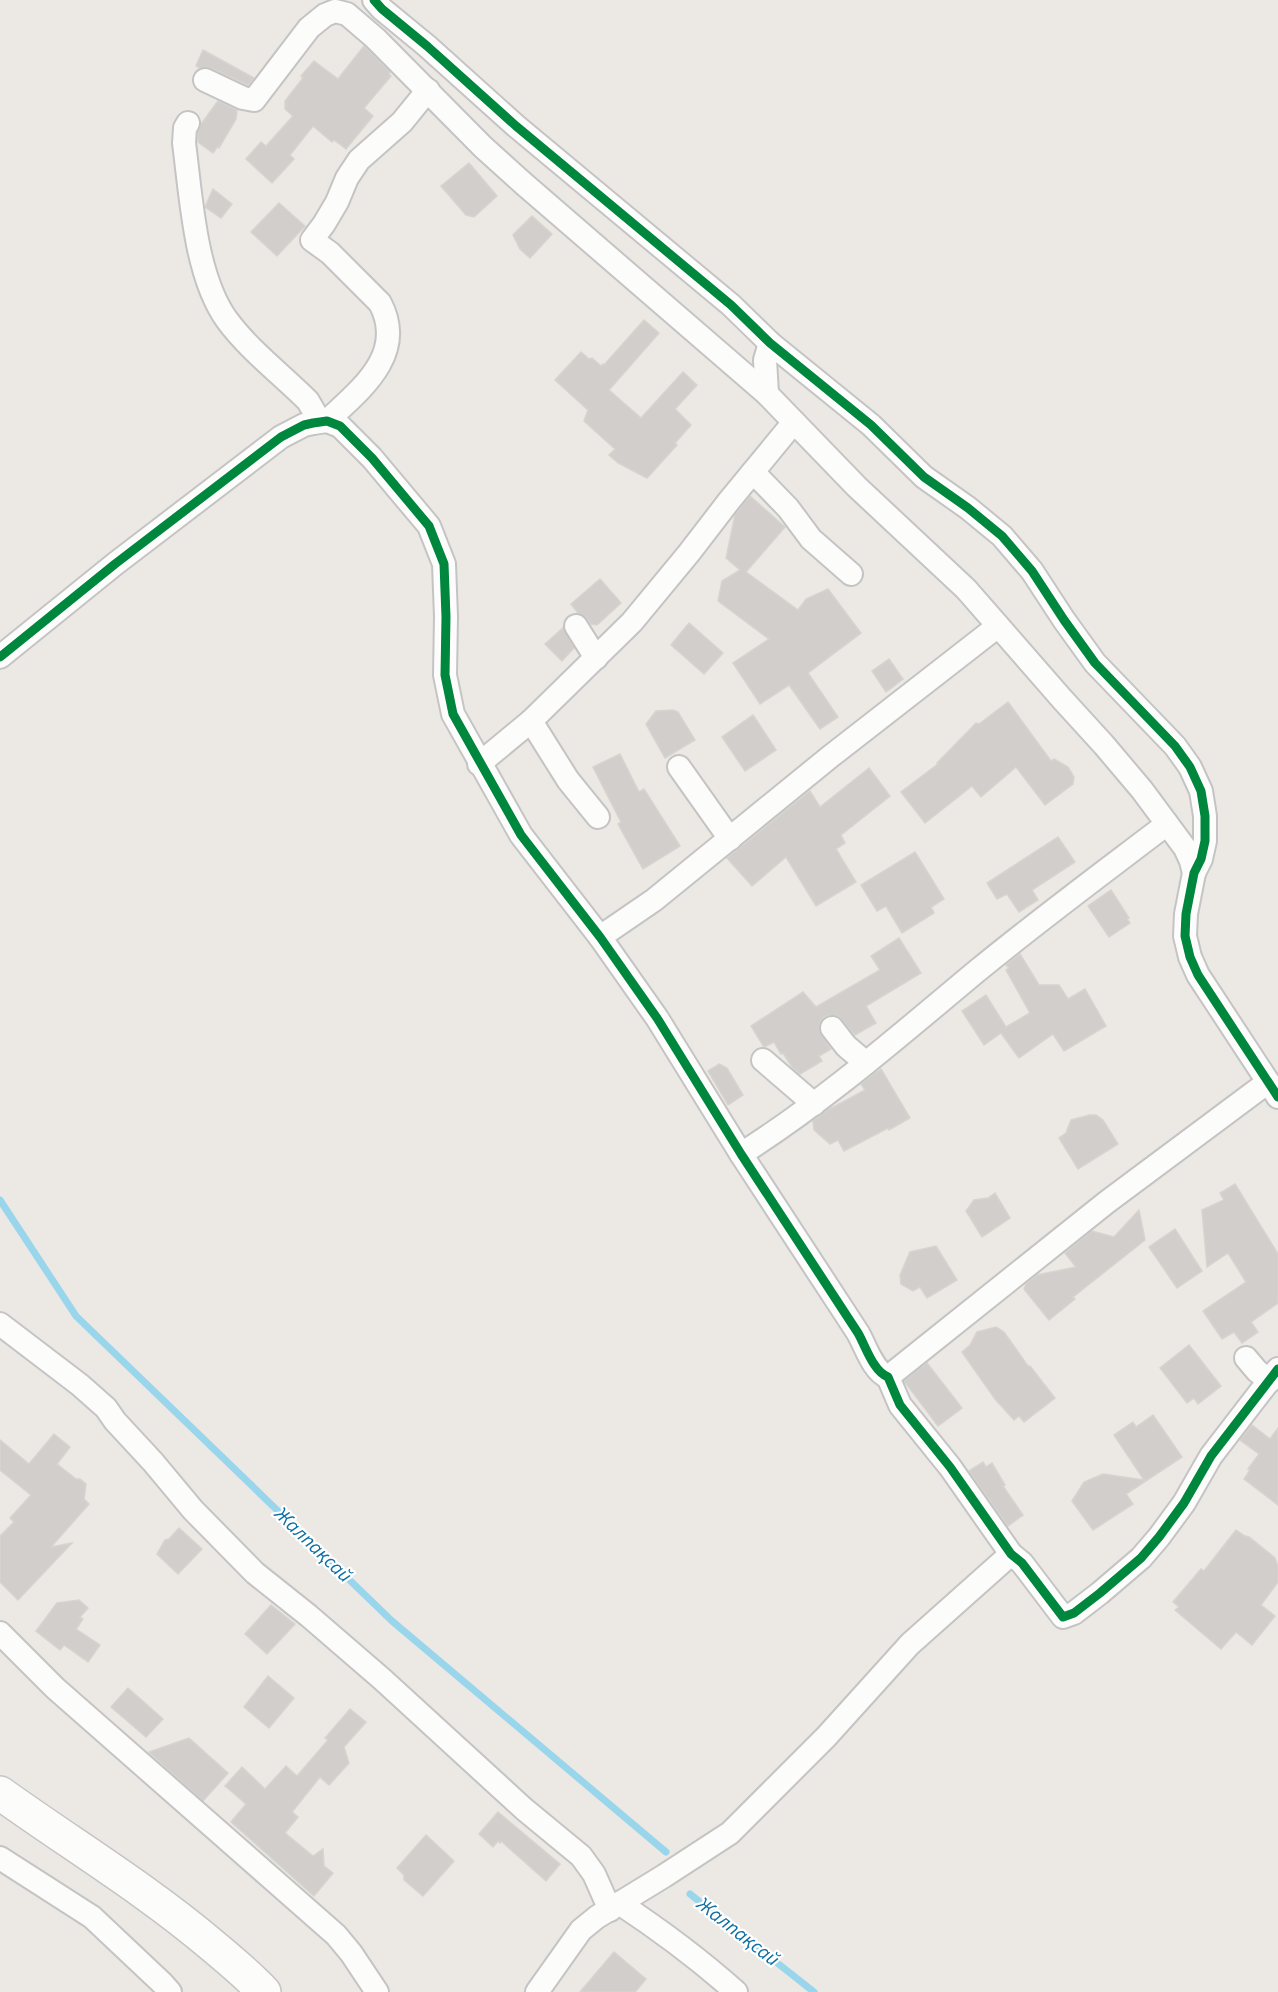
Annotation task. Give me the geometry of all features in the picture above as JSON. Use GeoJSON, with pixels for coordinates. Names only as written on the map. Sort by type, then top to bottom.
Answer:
{"type":"FeatureCollection","features":[{"type":"Feature","properties":{"kind":"main road"},"geometry":{"type":"LineString","coordinates":[[0,1793],[138,1887],[188,1925],[251,1978],[264,1992]]}},
{"type":"Feature","properties":{"kind":"street"},"geometry":{"type":"LineString","coordinates":[[374,0],[516,126],[731,305],[770,344],[871,424],[924,477],[968,508],[1002,536],[1032,571],[1095,663],[1175,746],[1190,767],[1201,791],[1205,816],[1205,841],[1201,860],[1194,873],[1186,914],[1185,936],[1190,957],[1198,975],[1273,1089],[1107,1202],[888,1377]]}},
{"type":"Feature","properties":{"kind":"street"},"geometry":{"type":"LineString","coordinates":[[205,80],[243,98],[254,100],[309,28],[325,15],[335,11],[347,14],[375,38],[483,147],[767,394],[857,487],[966,589],[1104,745],[1185,848],[1194,873]]}},
{"type":"Feature","properties":{"kind":"street"},"geometry":{"type":"LineString","coordinates":[[320,422],[360,388],[377,367],[386,352],[389,332],[385,312],[380,303],[330,253],[312,240],[328,217],[358,160],[402,122],[428,90]]}},
{"type":"Feature","properties":{"kind":"street"},"geometry":{"type":"LineString","coordinates":[[188,123],[185,128],[184,143],[202,263],[210,290],[226,319],[247,344],[308,401],[320,422]]}},
{"type":"Feature","properties":{"kind":"street"},"geometry":{"type":"LineString","coordinates":[[767,394],[765,360],[770,344]]}},
{"type":"Feature","properties":{"kind":"street"},"geometry":{"type":"LineString","coordinates":[[0,657],[123,558],[281,437],[304,425],[320,422],[340,426],[372,458],[429,526],[444,564],[445,675],[453,714],[479,764],[521,835],[600,937],[657,1018],[878,1368],[888,1377],[900,1405],[950,1467],[1011,1554],[1022,1563],[1063,1617],[1074,1613],[1141,1558],[1185,1503],[1211,1456],[1274,1375],[1257,1371],[1246,1358]]}},
{"type":"Feature","properties":{"kind":"street"},"geometry":{"type":"LineString","coordinates":[[479,764],[531,721],[632,622],[794,422]]}},
{"type":"Feature","properties":{"kind":"street"},"geometry":{"type":"LineString","coordinates":[[753,472],[788,508],[811,539],[850,574]]}},
{"type":"Feature","properties":{"kind":"street"},"geometry":{"type":"LineString","coordinates":[[576,626],[596,658]]}},
{"type":"Feature","properties":{"kind":"street"},"geometry":{"type":"LineString","coordinates":[[600,937],[654,900],[831,756],[998,626]]}},
{"type":"Feature","properties":{"kind":"street"},"geometry":{"type":"LineString","coordinates":[[531,721],[568,780],[598,817]]}},
{"type":"Feature","properties":{"kind":"street"},"geometry":{"type":"LineString","coordinates":[[679,768],[730,838]]}},
{"type":"Feature","properties":{"kind":"street"},"geometry":{"type":"LineString","coordinates":[[741,1154],[814,1104],[1014,941],[1167,824]]}},
{"type":"Feature","properties":{"kind":"street"},"geometry":{"type":"LineString","coordinates":[[832,1028],[846,1046],[866,1063]]}},
{"type":"Feature","properties":{"kind":"street"},"geometry":{"type":"LineString","coordinates":[[763,1060],[814,1104]]}},
{"type":"Feature","properties":{"kind":"street"},"geometry":{"type":"LineString","coordinates":[[0,1324],[80,1385],[106,1408],[193,1510],[255,1573],[382,1679],[524,1809],[581,1856],[614,1906],[654,1926],[736,1992]]}},
{"type":"Feature","properties":{"kind":"street"},"geometry":{"type":"LineString","coordinates":[[537,1992],[581,1930],[597,1917],[730,1833],[826,1737],[910,1644],[1011,1554]]}},
{"type":"Feature","properties":{"kind":"street"},"geometry":{"type":"LineString","coordinates":[[0,1633],[55,1688],[336,1935],[351,1953],[376,1992]]}},
{"type":"Feature","properties":{"kind":"street"},"geometry":{"type":"LineString","coordinates":[[0,1858],[92,1917],[170,1992]]}},
{"type":"Feature","properties":{"kind":"building"},"geometry":{"type":"Polygon","coordinates":[[[364,46],[390,72],[391,76],[364,108],[373,116],[346,149],[334,140],[332,142],[313,126],[290,155],[294,159],[272,183],[246,159],[261,142],[266,146],[293,116],[285,109],[285,101],[303,78],[301,76],[314,61],[338,79],[364,46]]]}},
{"type":"Feature","properties":{"kind":"building"},"geometry":{"type":"Polygon","coordinates":[[[203,50],[254,78],[248,85],[211,68],[196,66],[203,50]]]}},
{"type":"Feature","properties":{"kind":"building"},"geometry":{"type":"Polygon","coordinates":[[[218,101],[237,110],[236,119],[219,148],[218,146],[213,153],[198,142],[198,132],[201,124],[218,101]]]}},
{"type":"Feature","properties":{"kind":"building"},"geometry":{"type":"Polygon","coordinates":[[[469,163],[497,196],[474,217],[466,215],[441,186],[469,163]]]}},
{"type":"Feature","properties":{"kind":"building"},"geometry":{"type":"Polygon","coordinates":[[[213,189],[232,204],[221,218],[205,207],[213,189]]]}},
{"type":"Feature","properties":{"kind":"building"},"geometry":{"type":"Polygon","coordinates":[[[279,203],[305,226],[277,256],[251,232],[279,203]]]}},
{"type":"Feature","properties":{"kind":"building"},"geometry":{"type":"Polygon","coordinates":[[[532,216],[552,234],[530,258],[520,249],[513,235],[532,216]]]}},
{"type":"Feature","properties":{"kind":"building"},"geometry":{"type":"Polygon","coordinates":[[[644,320],[659,333],[609,390],[641,418],[683,372],[697,385],[675,409],[691,425],[675,443],[677,445],[647,478],[618,463],[609,455],[615,449],[584,421],[588,410],[555,380],[581,352],[601,366],[604,365],[644,320]]]}},
{"type":"Feature","properties":{"kind":"building"},"geometry":{"type":"Polygon","coordinates":[[[750,496],[785,527],[746,572],[798,610],[806,599],[828,589],[861,633],[808,673],[838,717],[820,729],[789,685],[760,704],[733,663],[769,639],[718,601],[722,581],[740,570],[726,558],[735,515],[750,496]]]}},
{"type":"Feature","properties":{"kind":"building"},"geometry":{"type":"Polygon","coordinates":[[[600,579],[621,603],[597,625],[591,624],[571,604],[600,579]]]}},
{"type":"Feature","properties":{"kind":"building"},"geometry":{"type":"Polygon","coordinates":[[[689,623],[723,653],[704,674],[671,645],[689,623]]]}},
{"type":"Feature","properties":{"kind":"building"},"geometry":{"type":"Polygon","coordinates":[[[563,628],[574,648],[562,661],[545,644],[563,628]]]}},
{"type":"Feature","properties":{"kind":"building"},"geometry":{"type":"Polygon","coordinates":[[[889,659],[903,679],[886,692],[872,671],[889,659]]]}},
{"type":"Feature","properties":{"kind":"building"},"geometry":{"type":"Polygon","coordinates":[[[1008,702],[1051,761],[1054,759],[1068,767],[1074,777],[1073,784],[1045,805],[1016,767],[981,797],[972,786],[925,823],[901,792],[938,764],[976,723],[979,724],[1008,702]]]}},
{"type":"Feature","properties":{"kind":"building"},"geometry":{"type":"Polygon","coordinates":[[[656,711],[678,712],[695,740],[665,758],[646,724],[656,711]]]}},
{"type":"Feature","properties":{"kind":"building"},"geometry":{"type":"Polygon","coordinates":[[[753,715],[776,750],[745,771],[722,737],[753,715]]]}},
{"type":"Feature","properties":{"kind":"building"},"geometry":{"type":"Polygon","coordinates":[[[620,754],[639,792],[644,789],[680,846],[643,869],[618,824],[621,822],[593,767],[620,754]]]}},
{"type":"Feature","properties":{"kind":"building"},"geometry":{"type":"Polygon","coordinates":[[[869,768],[890,796],[841,835],[845,843],[836,849],[856,882],[816,906],[786,857],[752,886],[727,858],[810,791],[820,807],[869,768]]]}},
{"type":"Feature","properties":{"kind":"building"},"geometry":{"type":"Polygon","coordinates":[[[1058,837],[1075,862],[1032,890],[1038,900],[1019,912],[1007,894],[997,899],[987,883],[1058,837]]]}},
{"type":"Feature","properties":{"kind":"building"},"geometry":{"type":"Polygon","coordinates":[[[915,852],[944,899],[931,907],[934,913],[902,933],[886,906],[877,911],[861,885],[915,852]]]}},
{"type":"Feature","properties":{"kind":"building"},"geometry":{"type":"Polygon","coordinates":[[[1111,890],[1130,923],[1109,937],[1088,906],[1111,890]]]}},
{"type":"Feature","properties":{"kind":"building"},"geometry":{"type":"Polygon","coordinates":[[[899,938],[921,973],[866,1006],[876,1023],[855,1035],[838,1016],[824,1017],[820,1022],[819,1030],[831,1049],[819,1056],[822,1061],[800,1074],[792,1067],[783,1053],[781,1054],[774,1042],[764,1047],[751,1026],[803,992],[816,1007],[880,970],[871,956],[899,938]]]}},
{"type":"Feature","properties":{"kind":"building"},"geometry":{"type":"Polygon","coordinates":[[[1020,954],[1039,985],[1059,985],[1068,999],[1085,989],[1106,1026],[1064,1051],[1053,1034],[1019,1058],[1001,1033],[984,1045],[962,1011],[986,995],[1006,1027],[1030,1013],[1006,970],[1009,968],[1006,965],[1020,954]]]}},
{"type":"Feature","properties":{"kind":"building"},"geometry":{"type":"Polygon","coordinates":[[[719,1064],[727,1068],[743,1095],[728,1105],[708,1071],[719,1064]]]}},
{"type":"Feature","properties":{"kind":"building"},"geometry":{"type":"Polygon","coordinates":[[[881,1069],[910,1118],[844,1151],[838,1140],[830,1144],[814,1130],[813,1121],[865,1090],[861,1084],[881,1069]]]}},
{"type":"Feature","properties":{"kind":"building"},"geometry":{"type":"Polygon","coordinates":[[[1096,1115],[1103,1120],[1118,1144],[1078,1169],[1059,1138],[1066,1133],[1071,1120],[1096,1115]]]}},
{"type":"Feature","properties":{"kind":"building"},"geometry":{"type":"Polygon","coordinates":[[[1235,1184],[1278,1254],[1278,1303],[1251,1322],[1258,1332],[1242,1343],[1234,1332],[1222,1339],[1203,1311],[1246,1282],[1228,1253],[1207,1267],[1202,1210],[1224,1200],[1220,1193],[1235,1184]]]}},
{"type":"Feature","properties":{"kind":"building"},"geometry":{"type":"Polygon","coordinates":[[[995,1193],[1010,1218],[982,1237],[966,1211],[974,1200],[988,1198],[995,1193]]]}},
{"type":"Feature","properties":{"kind":"building"},"geometry":{"type":"Polygon","coordinates":[[[1139,1210],[1145,1240],[1073,1297],[1075,1299],[1049,1320],[1024,1289],[1026,1284],[1037,1275],[1076,1267],[1065,1253],[1092,1231],[1114,1237],[1139,1210]]]}},
{"type":"Feature","properties":{"kind":"building"},"geometry":{"type":"Polygon","coordinates":[[[1175,1229],[1202,1271],[1177,1288],[1149,1247],[1175,1229]]]}},
{"type":"Feature","properties":{"kind":"building"},"geometry":{"type":"Polygon","coordinates":[[[936,1246],[957,1280],[927,1298],[920,1287],[913,1291],[901,1284],[900,1275],[910,1252],[936,1246]]]}},
{"type":"Feature","properties":{"kind":"building"},"geometry":{"type":"Polygon","coordinates":[[[996,1327],[1004,1332],[1055,1398],[1024,1422],[1019,1416],[1014,1420],[995,1399],[962,1352],[970,1345],[977,1332],[996,1327]]]}},
{"type":"Feature","properties":{"kind":"building"},"geometry":{"type":"Polygon","coordinates":[[[1189,1345],[1221,1386],[1198,1404],[1194,1398],[1187,1403],[1160,1368],[1189,1345]]]}},
{"type":"Feature","properties":{"kind":"building"},"geometry":{"type":"Polygon","coordinates":[[[927,1363],[962,1408],[938,1426],[904,1381],[927,1363]]]}},
{"type":"Feature","properties":{"kind":"building"},"geometry":{"type":"Polygon","coordinates":[[[1153,1415],[1182,1457],[1126,1494],[1133,1504],[1093,1530],[1072,1501],[1084,1482],[1103,1474],[1144,1480],[1114,1435],[1133,1422],[1136,1427],[1153,1415]]]}},
{"type":"Feature","properties":{"kind":"building"},"geometry":{"type":"Polygon","coordinates":[[[1252,1425],[1270,1439],[1278,1428],[1278,1505],[1244,1479],[1259,1454],[1240,1440],[1252,1425]]]}},
{"type":"Feature","properties":{"kind":"building"},"geometry":{"type":"Polygon","coordinates":[[[54,1434],[70,1447],[57,1464],[86,1484],[84,1499],[89,1504],[51,1547],[72,1543],[18,1600],[0,1582],[0,1536],[14,1522],[10,1518],[31,1495],[0,1470],[0,1440],[29,1464],[54,1434]]]}},
{"type":"Feature","properties":{"kind":"building"},"geometry":{"type":"Polygon","coordinates":[[[983,1462],[986,1467],[992,1463],[1005,1485],[1003,1486],[1023,1515],[1008,1526],[969,1471],[983,1462]]]}},
{"type":"Feature","properties":{"kind":"building"},"geometry":{"type":"Polygon","coordinates":[[[179,1528],[202,1549],[178,1574],[157,1554],[165,1540],[169,1539],[179,1528]]]}},
{"type":"Feature","properties":{"kind":"building"},"geometry":{"type":"Polygon","coordinates":[[[1236,1530],[1249,1537],[1275,1558],[1278,1567],[1278,1582],[1261,1605],[1275,1616],[1252,1645],[1236,1632],[1221,1649],[1175,1610],[1179,1607],[1173,1602],[1201,1569],[1204,1571],[1236,1530]]]}},
{"type":"Feature","properties":{"kind":"building"},"geometry":{"type":"Polygon","coordinates":[[[79,1600],[88,1608],[80,1617],[83,1619],[76,1629],[100,1645],[88,1662],[64,1645],[60,1650],[36,1631],[57,1603],[79,1600]]]}},
{"type":"Feature","properties":{"kind":"building"},"geometry":{"type":"Polygon","coordinates":[[[271,1605],[295,1624],[267,1654],[245,1634],[271,1605]]]}},
{"type":"Feature","properties":{"kind":"building"},"geometry":{"type":"Polygon","coordinates":[[[268,1676],[294,1698],[269,1728],[244,1707],[268,1676]]]}},
{"type":"Feature","properties":{"kind":"building"},"geometry":{"type":"Polygon","coordinates":[[[128,1688],[163,1719],[146,1737],[111,1707],[128,1688]]]}},
{"type":"Feature","properties":{"kind":"building"},"geometry":{"type":"Polygon","coordinates":[[[350,1709],[366,1722],[344,1747],[349,1763],[329,1785],[320,1777],[292,1812],[298,1817],[285,1833],[313,1856],[323,1849],[324,1866],[333,1873],[314,1896],[231,1822],[246,1804],[225,1786],[242,1767],[265,1789],[286,1766],[297,1776],[328,1740],[325,1738],[350,1709]]]}},
{"type":"Feature","properties":{"kind":"building"},"geometry":{"type":"Polygon","coordinates":[[[189,1738],[228,1773],[203,1801],[149,1752],[189,1738]]]}},
{"type":"Feature","properties":{"kind":"building"},"geometry":{"type":"Polygon","coordinates":[[[498,1812],[560,1864],[546,1881],[501,1841],[493,1847],[479,1834],[498,1812]]]}},
{"type":"Feature","properties":{"kind":"building"},"geometry":{"type":"Polygon","coordinates":[[[426,1835],[454,1861],[423,1896],[404,1880],[404,1875],[397,1868],[426,1835]]]}},
{"type":"Feature","properties":{"kind":"building"},"geometry":{"type":"Polygon","coordinates":[[[614,1952],[646,1979],[635,1992],[580,1992],[614,1952]]]}},
{"type":"Feature","properties":{"kind":"waterway","name":"Жалпақсай"},"geometry":{"type":"LineString","coordinates":[[0,1200],[76,1316],[392,1621],[666,1852]]}},
{"type":"Feature","properties":{"kind":"waterway","name":"Жалпақсай"},"geometry":{"type":"LineString","coordinates":[[690,1894],[814,1992]]}},
{"type":"Feature","properties":{"kind":"cycle path"},"geometry":{"type":"LineString","coordinates":[[374,0],[516,126],[731,305],[770,343],[871,425],[924,477],[968,508],[1002,536],[1032,571],[1095,663],[1175,746],[1190,767],[1201,791],[1205,816],[1205,841],[1201,859],[1194,873],[1186,914],[1185,936],[1190,957],[1198,975],[1278,1097]]}},
{"type":"Feature","properties":{"kind":"cycle path"},"geometry":{"type":"LineString","coordinates":[[0,657],[115,564],[281,437],[313,423],[327,421],[340,426],[372,458],[429,526],[444,564],[445,675],[453,714],[521,835],[600,937],[657,1018],[741,1154],[858,1333],[874,1364],[888,1377],[900,1405],[950,1467],[1011,1554],[1022,1563],[1063,1617],[1074,1613],[1141,1558],[1184,1503],[1211,1456],[1278,1369]]}}]}
